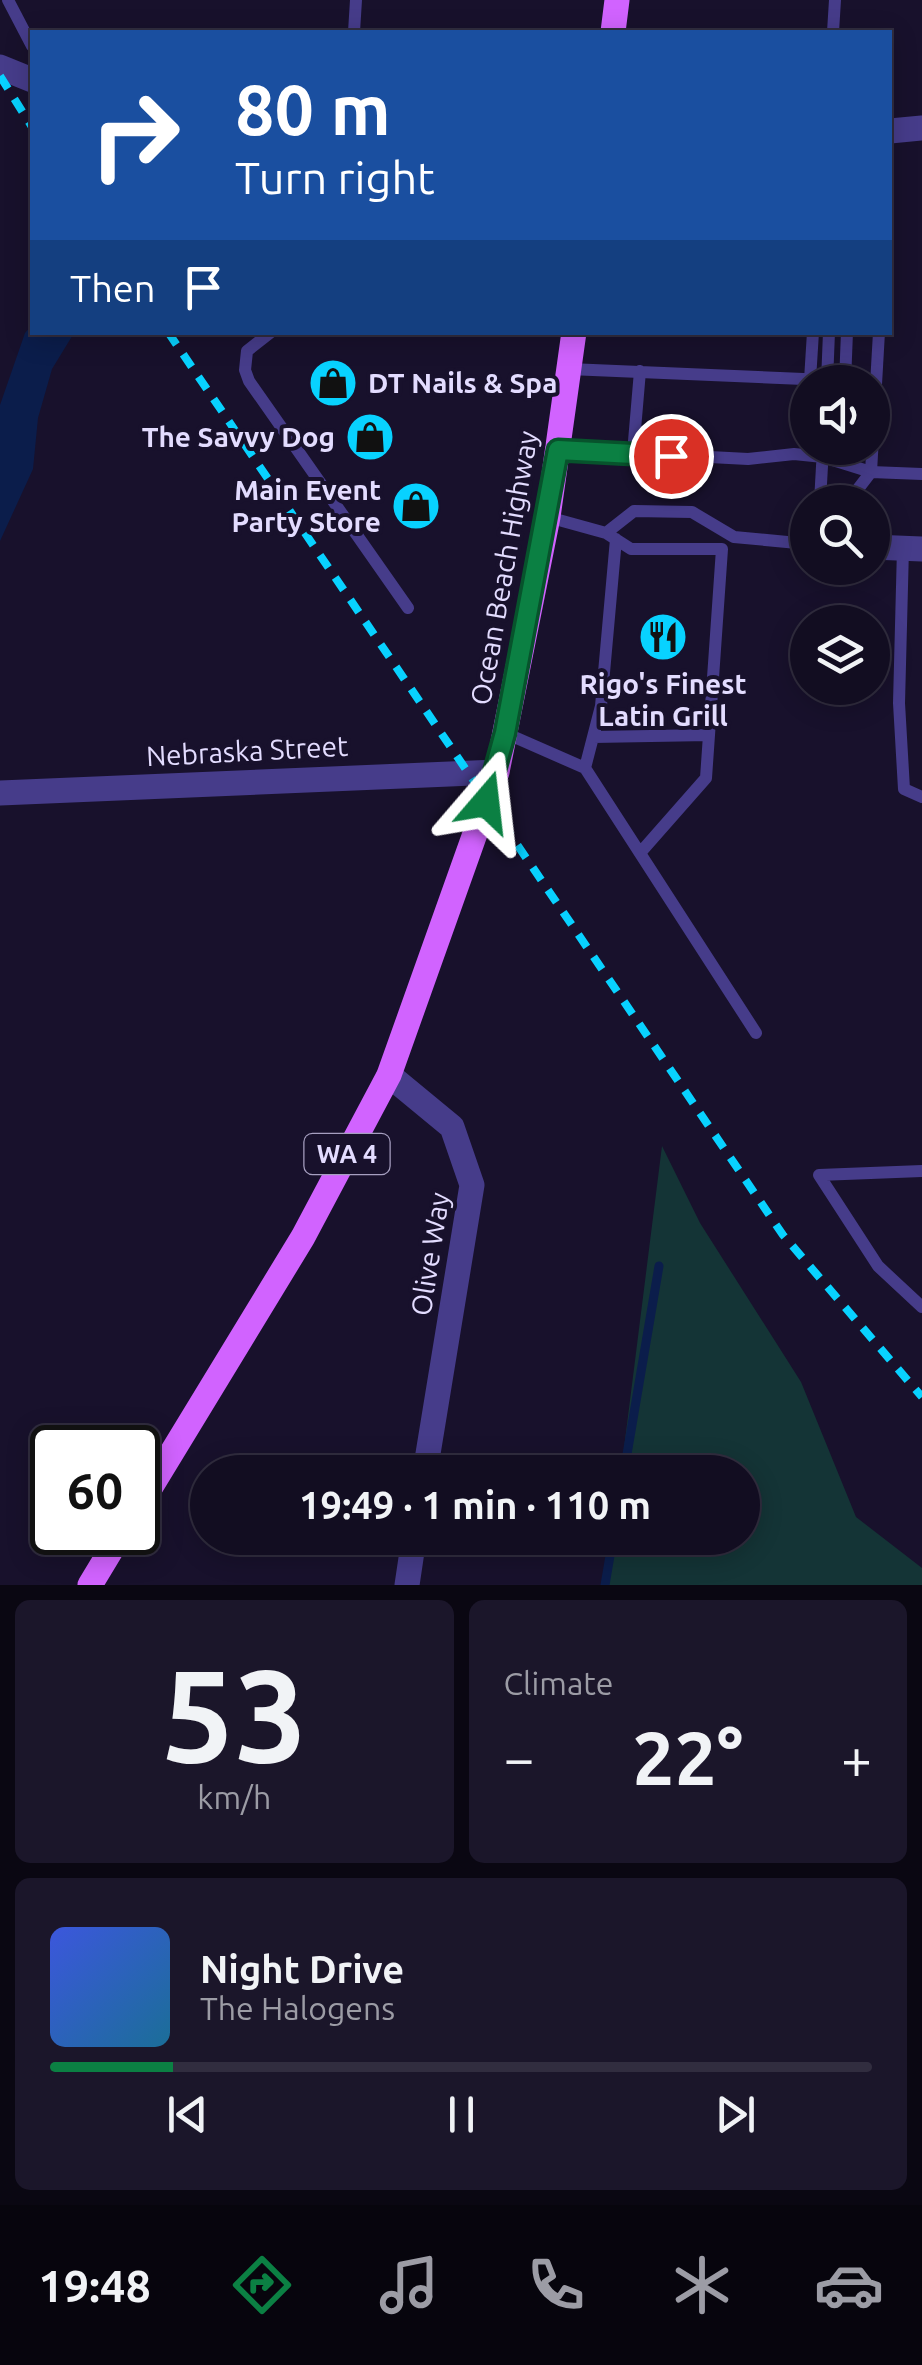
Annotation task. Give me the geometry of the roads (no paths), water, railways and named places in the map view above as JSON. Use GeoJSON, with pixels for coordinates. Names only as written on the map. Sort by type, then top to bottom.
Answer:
{"type":"FeatureCollection","features":[{"type":"Feature","properties":{"kind":"main road"},"geometry":{"type":"LineString","coordinates":[[613,30],[617,0]]}},
{"type":"Feature","properties":{"kind":"main road","name":"Ocean Beach Highway"},"geometry":{"type":"LineString","coordinates":[[160,1472],[303,1237],[389,1076],[497,772],[548,516],[574,335]]}},
{"type":"Feature","properties":{"kind":"main road"},"geometry":{"type":"LineString","coordinates":[[90,1585],[108,1555]]}},
{"type":"Feature","properties":{"kind":"street"},"geometry":{"type":"LineString","coordinates":[[0,67],[30,79]]}},
{"type":"Feature","properties":{"kind":"street"},"geometry":{"type":"LineString","coordinates":[[892,130],[922,128]]}},
{"type":"Feature","properties":{"kind":"street","name":"Nebraska Street"},"geometry":{"type":"LineString","coordinates":[[0,793],[497,772]]}},
{"type":"Feature","properties":{"kind":"street","name":"Olive Way"},"geometry":{"type":"LineString","coordinates":[[389,1076],[452,1127],[472,1185],[428,1455]]}},
{"type":"Feature","properties":{"kind":"street"},"geometry":{"type":"LineString","coordinates":[[407,1585],[411,1555]]}},
{"type":"Feature","properties":{"kind":"lane"},"geometry":{"type":"LineString","coordinates":[[8,0],[30,42]]}},
{"type":"Feature","properties":{"kind":"lane"},"geometry":{"type":"LineString","coordinates":[[354,30],[356,0]]}},
{"type":"Feature","properties":{"kind":"lane"},"geometry":{"type":"LineString","coordinates":[[834,0],[834,30]]}},
{"type":"Feature","properties":{"kind":"lane"},"geometry":{"type":"LineString","coordinates":[[268,335],[247,350],[245,370],[250,381],[408,608]]}},
{"type":"Feature","properties":{"kind":"lane"},"geometry":{"type":"LineString","coordinates":[[811,365],[813,335]]}},
{"type":"Feature","properties":{"kind":"lane"},"geometry":{"type":"LineString","coordinates":[[828,365],[829,335]]}},
{"type":"Feature","properties":{"kind":"lane"},"geometry":{"type":"LineString","coordinates":[[846,365],[847,335]]}},
{"type":"Feature","properties":{"kind":"lane"},"geometry":{"type":"LineString","coordinates":[[862,485],[872,472],[879,335]]}},
{"type":"Feature","properties":{"kind":"lane"},"geometry":{"type":"LineString","coordinates":[[569,369],[790,379]]}},
{"type":"Feature","properties":{"kind":"lane"},"geometry":{"type":"LineString","coordinates":[[633,454],[640,372]]}},
{"type":"Feature","properties":{"kind":"lane"},"geometry":{"type":"LineString","coordinates":[[558,450],[748,460],[790,455]]}},
{"type":"Feature","properties":{"kind":"lane"},"geometry":{"type":"LineString","coordinates":[[856,465],[872,472],[922,474]]}},
{"type":"Feature","properties":{"kind":"lane"},"geometry":{"type":"LineString","coordinates":[[585,768],[601,706],[611,536],[634,511],[692,512],[734,536],[790,542]]}},
{"type":"Feature","properties":{"kind":"lane"},"geometry":{"type":"LineString","coordinates":[[548,516],[611,536],[631,549],[722,549]]}},
{"type":"Feature","properties":{"kind":"lane"},"geometry":{"type":"LineString","coordinates":[[640,854],[706,778],[722,549],[734,536]]}},
{"type":"Feature","properties":{"kind":"lane"},"geometry":{"type":"LineString","coordinates":[[912,548],[898,703],[904,789],[922,797]]}},
{"type":"Feature","properties":{"kind":"lane"},"geometry":{"type":"LineString","coordinates":[[505,733],[585,768],[756,1034]]}},
{"type":"Feature","properties":{"kind":"lane"},"geometry":{"type":"LineString","coordinates":[[593,737],[709,735]]}},
{"type":"Feature","properties":{"kind":"lane"},"geometry":{"type":"LineString","coordinates":[[922,1170],[818,1174],[878,1266],[922,1307]]}},
{"type":"Feature","properties":{"kind":"water"},"geometry":{"type":"Polygon","coordinates":[[[30,327],[30,335],[73,335],[52,369],[38,418],[33,469],[0,541],[0,405],[30,327]]]}},
{"type":"Feature","properties":{"kind":"waterway"},"geometry":{"type":"LineString","coordinates":[[627,1455],[659,1266]]}},
{"type":"Feature","properties":{"kind":"waterway"},"geometry":{"type":"LineString","coordinates":[[605,1585],[610,1555]]}},
{"type":"Feature","properties":{"kind":"railway"},"geometry":{"type":"LineString","coordinates":[[0,76],[30,124]]}},
{"type":"Feature","properties":{"kind":"railway"},"geometry":{"type":"LineString","coordinates":[[170,335],[783,1235],[922,1397]]}},
{"type":"Feature","properties":{"kind":"place","name":"DT Nails & Spa"},"geometry":{"type":"Point","coordinates":[333,383]}},
{"type":"Feature","properties":{"kind":"place","name":"The Savvy Dog"},"geometry":{"type":"Point","coordinates":[370,437]}},
{"type":"Feature","properties":{"kind":"place","name":"Main Event Party Store"},"geometry":{"type":"Point","coordinates":[416,506]}},
{"type":"Feature","properties":{"kind":"place","name":"Rigo's Finest Latin Grill"},"geometry":{"type":"Point","coordinates":[663,637]}}]}
